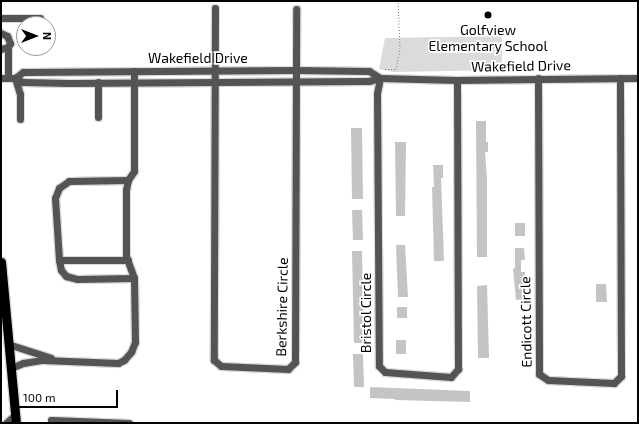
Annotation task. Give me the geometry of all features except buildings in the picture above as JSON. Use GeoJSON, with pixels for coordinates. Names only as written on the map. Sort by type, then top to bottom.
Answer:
{"type":"FeatureCollection","features":[{"type":"Feature","properties":{"kind":"main road"},"geometry":{"type":"LineString","coordinates":[[1,262],[15,419]]}},
{"type":"Feature","properties":{"kind":"street","name":"Berkshire Circle"},"geometry":{"type":"LineString","coordinates":[[215,8],[216,82],[214,360],[221,366],[288,369],[295,362],[296,9]]}},
{"type":"Feature","properties":{"kind":"street"},"geometry":{"type":"LineString","coordinates":[[1,18],[16,18]]}},
{"type":"Feature","properties":{"kind":"street"},"geometry":{"type":"LineString","coordinates":[[1,33],[9,38],[10,43],[5,48],[8,78],[20,94],[20,119]]}},
{"type":"Feature","properties":{"kind":"street","name":"Wakefield Drive"},"geometry":{"type":"LineString","coordinates":[[8,78],[23,72],[296,70],[370,71],[380,78]]}},
{"type":"Feature","properties":{"kind":"street"},"geometry":{"type":"LineString","coordinates":[[11,368],[36,361],[57,360],[118,363],[124,360],[131,352],[135,342],[134,278],[128,260],[128,180],[134,171],[134,71]]}},
{"type":"Feature","properties":{"kind":"street"},"geometry":{"type":"LineString","coordinates":[[76,72],[76,82]]}},
{"type":"Feature","properties":{"kind":"street","name":"Wakefield Drive"},"geometry":{"type":"LineString","coordinates":[[8,78],[23,82],[369,81],[380,78],[457,80],[638,78]]}},
{"type":"Feature","properties":{"kind":"street","name":"Bristol Circle"},"geometry":{"type":"LineString","coordinates":[[380,78],[377,94],[379,366],[385,372],[451,377],[458,369],[457,80]]}},
{"type":"Feature","properties":{"kind":"street","name":"Endicott Circle"},"geometry":{"type":"LineString","coordinates":[[538,78],[539,374],[548,380],[614,383],[622,376],[620,78]]}},
{"type":"Feature","properties":{"kind":"street"},"geometry":{"type":"LineString","coordinates":[[98,82],[98,117]]}},
{"type":"Feature","properties":{"kind":"street"},"geometry":{"type":"LineString","coordinates":[[128,180],[69,181],[59,188],[55,198],[59,260],[61,270],[66,276],[77,279],[134,278]]}},
{"type":"Feature","properties":{"kind":"street"},"geometry":{"type":"LineString","coordinates":[[59,260],[128,260]]}},
{"type":"Feature","properties":{"kind":"street"},"geometry":{"type":"LineString","coordinates":[[8,344],[57,360]]}},
{"type":"Feature","properties":{"kind":"street"},"geometry":{"type":"LineString","coordinates":[[6,423],[15,419]]}},
{"type":"Feature","properties":{"kind":"street"},"geometry":{"type":"LineString","coordinates":[[52,423],[51,420],[129,423]]}},
{"type":"Feature","properties":{"kind":"path"},"geometry":{"type":"LineString","coordinates":[[385,69],[396,69],[400,48],[398,1]]}},
{"type":"Feature","properties":{"kind":"shaded area"},"geometry":{"type":"Polygon","coordinates":[[[502,36],[502,70],[394,72],[379,69],[385,38],[502,36]]]}},
{"type":"Feature","properties":{"kind":"place","name":"Golfview Elementary School"},"geometry":{"type":"Point","coordinates":[488,15]}}]}
